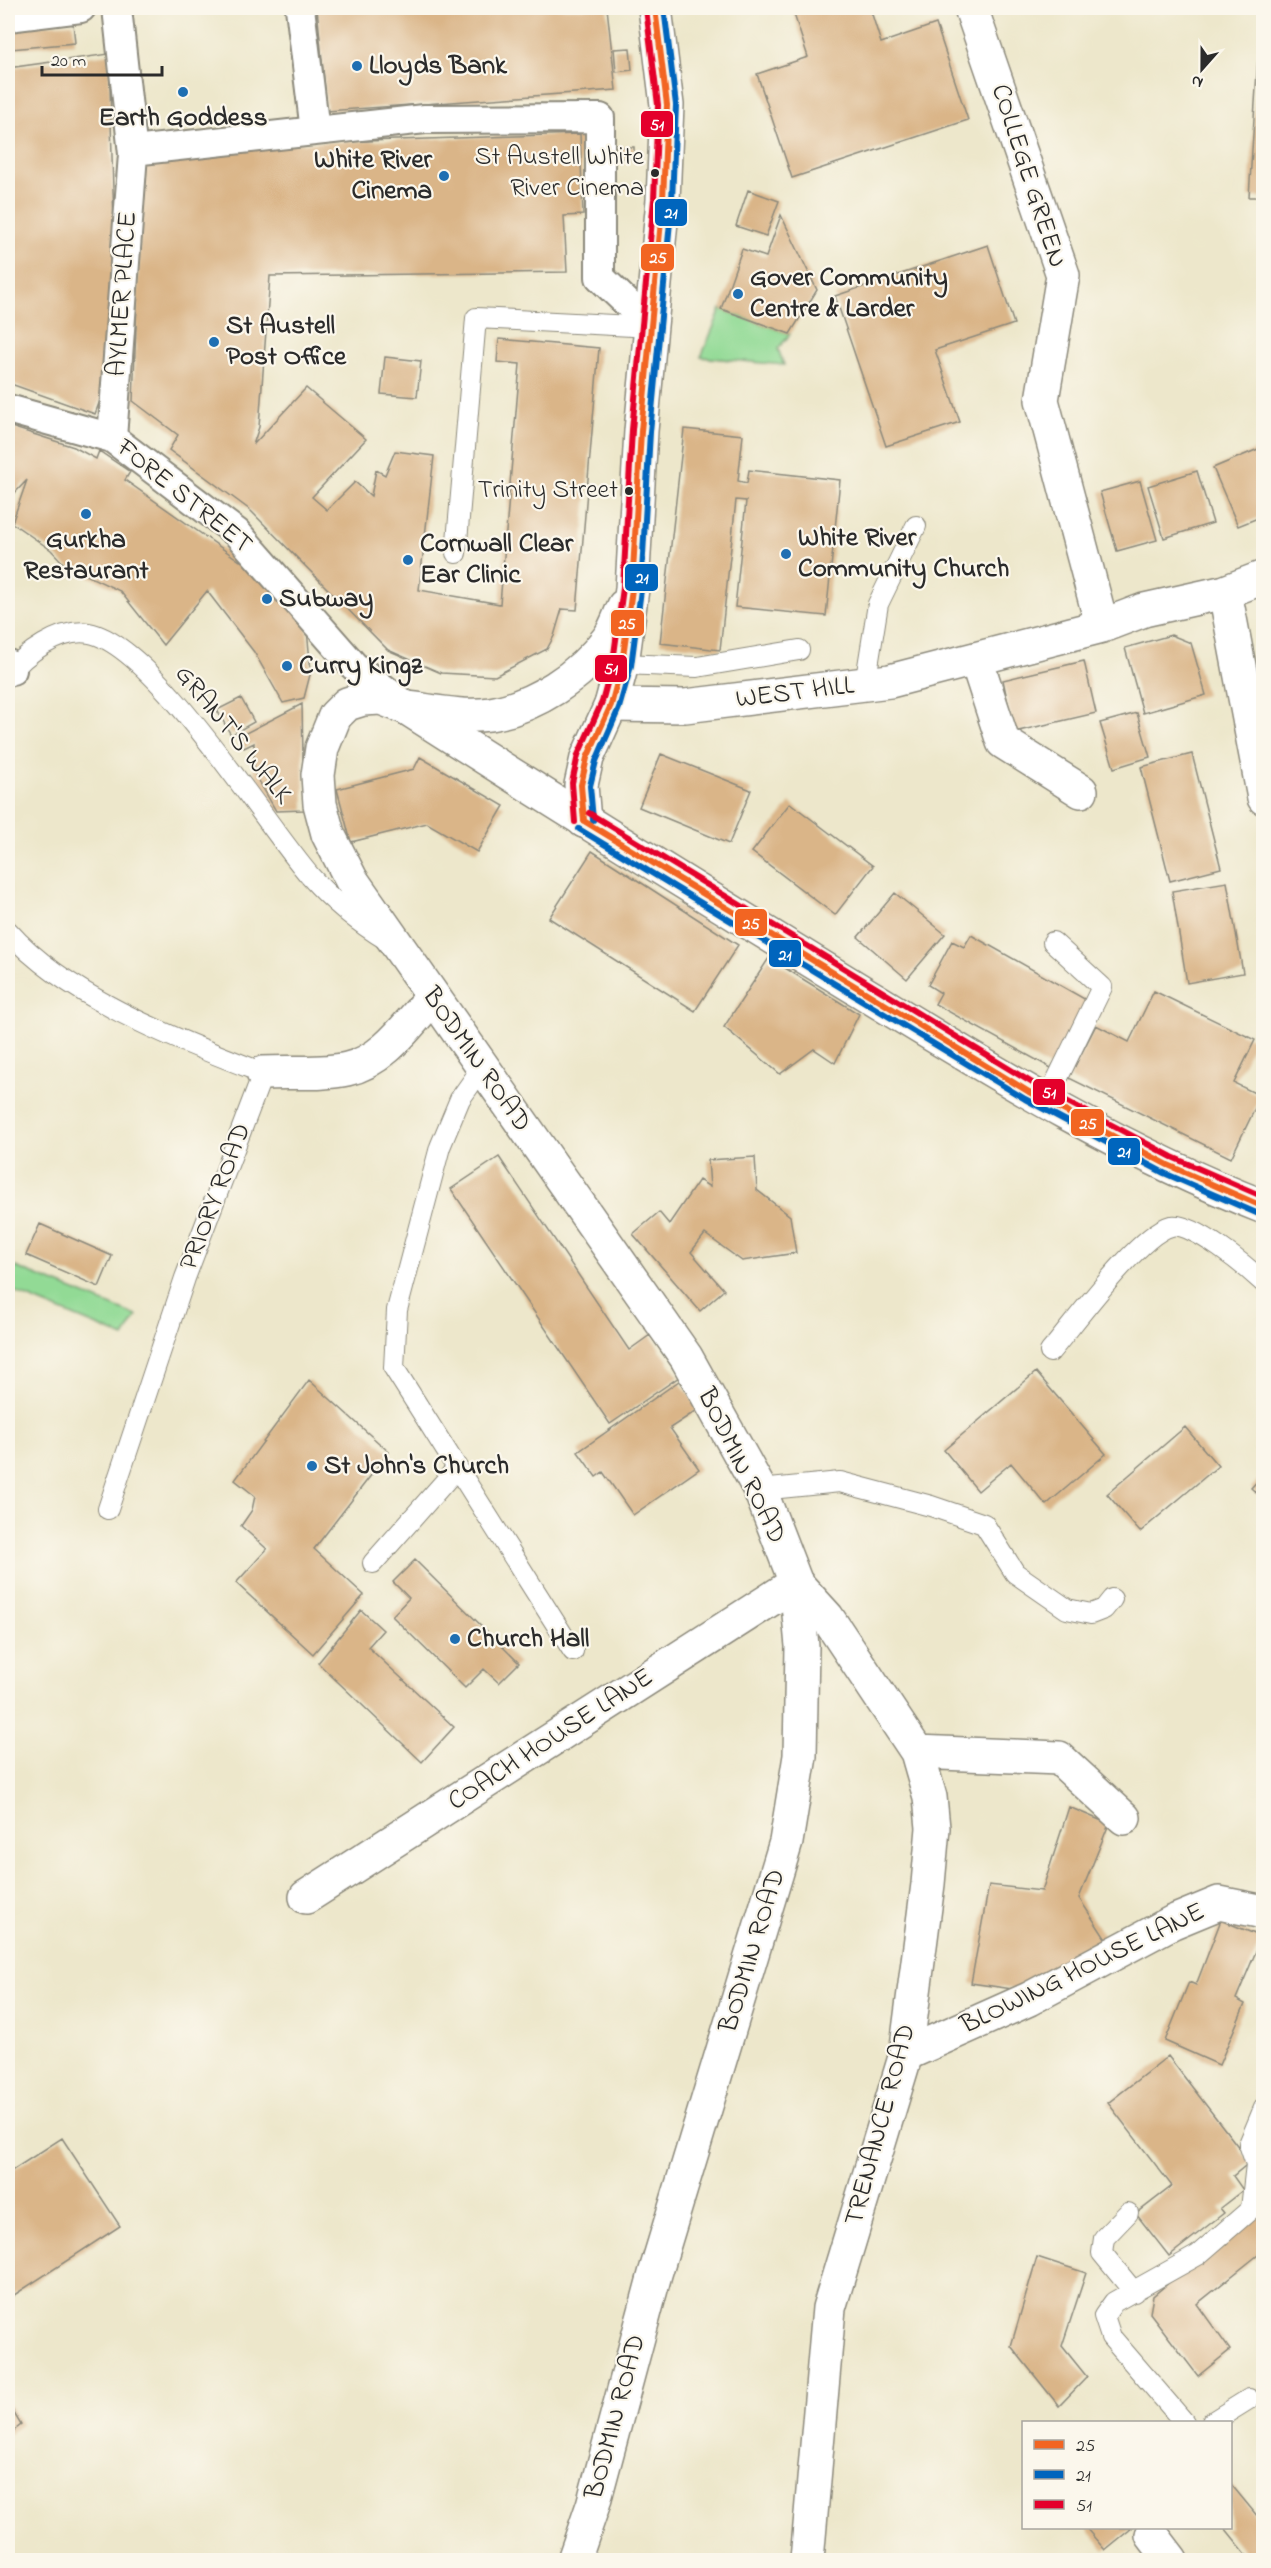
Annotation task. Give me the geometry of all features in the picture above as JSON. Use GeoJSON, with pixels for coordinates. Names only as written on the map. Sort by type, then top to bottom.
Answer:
{"type":"FeatureCollection","features":[{"type":"Feature","properties":{"kind":"street"},"geometry":{"type":"LineString","coordinates":[[8,17],[81,8]]}},
{"type":"Feature","properties":{"kind":"street","name":"AYLMER PLACE"},"geometry":{"type":"LineString","coordinates":[[112,438],[133,151],[117,8]]}},
{"type":"Feature","properties":{"kind":"street"},"geometry":{"type":"LineString","coordinates":[[300,8],[315,131]]}},
{"type":"Feature","properties":{"kind":"street"},"geometry":{"type":"LineString","coordinates":[[584,821],[581,785],[587,758],[611,705],[622,664],[632,589],[641,431],[663,200],[667,105],[655,8]]}},
{"type":"Feature","properties":{"kind":"street","name":"COLLEGE GREEN"},"geometry":{"type":"LineString","coordinates":[[971,8],[1063,274],[1042,400],[1102,626]]}},
{"type":"Feature","properties":{"kind":"street"},"geometry":{"type":"LineString","coordinates":[[133,151],[425,118],[552,113],[600,118],[600,277],[652,327]]}},
{"type":"Feature","properties":{"kind":"street","name":"FORE STREET"},"geometry":{"type":"LineString","coordinates":[[8,409],[112,438],[237,533],[354,666],[407,708]]}},
{"type":"Feature","properties":{"kind":"street","name":"WEST HILL"},"geometry":{"type":"LineString","coordinates":[[611,705],[685,706],[890,681],[1102,626],[1144,610],[1225,592],[1263,577]]}},
{"type":"Feature","properties":{"kind":"street"},"geometry":{"type":"LineString","coordinates":[[407,708],[488,714],[519,708],[552,690],[580,668],[608,639],[632,589]]}},
{"type":"Feature","properties":{"kind":"street"},"geometry":{"type":"LineString","coordinates":[[1225,592],[1263,798]]}},
{"type":"Feature","properties":{"kind":"street"},"geometry":{"type":"LineString","coordinates":[[976,659],[1003,742],[1081,791]]}},
{"type":"Feature","properties":{"kind":"street","name":"BODMIN ROAD"},"geometry":{"type":"LineString","coordinates":[[407,708],[381,699],[346,704],[335,716],[327,730],[318,775],[320,804],[337,854],[432,998],[686,1357],[760,1490],[796,1583],[802,1646],[800,1756],[786,1842],[655,2274],[593,2505],[574,2560]]}},
{"type":"Feature","properties":{"kind":"street"},"geometry":{"type":"LineString","coordinates":[[407,708],[584,821],[1046,1102],[1198,1181],[1263,1207]]}},
{"type":"Feature","properties":{"kind":"street"},"geometry":{"type":"LineString","coordinates":[[263,1073],[348,1069],[370,1060],[393,1042],[432,998]]}},
{"type":"Feature","properties":{"kind":"street","name":"TRENANCE ROAD"},"geometry":{"type":"LineString","coordinates":[[796,1583],[827,1617],[917,1752],[930,1797],[933,1828],[906,2054],[829,2308],[807,2560]]}},
{"type":"Feature","properties":{"kind":"street","name":"COACH HOUSE LANE"},"geometry":{"type":"LineString","coordinates":[[306,1897],[796,1583]]}},
{"type":"Feature","properties":{"kind":"street"},"geometry":{"type":"LineString","coordinates":[[917,1752],[1059,1758],[1124,1818]]}},
{"type":"Feature","properties":{"kind":"street","name":"BLOWING HOUSE LANE"},"geometry":{"type":"LineString","coordinates":[[906,2054],[1029,1999],[1173,1922],[1220,1903],[1263,1912]]}},
{"type":"Feature","properties":{"kind":"lane"},"geometry":{"type":"LineString","coordinates":[[456,553],[476,318],[652,327]]}},
{"type":"Feature","properties":{"kind":"lane"},"geometry":{"type":"LineString","coordinates":[[865,685],[878,604],[916,526]]}},
{"type":"Feature","properties":{"kind":"lane","name":"GRANT'S WALK"},"geometry":{"type":"LineString","coordinates":[[9,670],[37,650],[68,634],[90,633],[119,648],[146,669],[191,722],[311,877],[354,920],[396,945]]}},
{"type":"Feature","properties":{"kind":"lane"},"geometry":{"type":"LineString","coordinates":[[622,664],[697,667],[799,650]]}},
{"type":"Feature","properties":{"kind":"lane"},"geometry":{"type":"LineString","coordinates":[[8,931],[22,948],[66,982],[115,1009],[263,1073]]}},
{"type":"Feature","properties":{"kind":"lane"},"geometry":{"type":"LineString","coordinates":[[1046,1102],[1102,987],[1053,942]]}},
{"type":"Feature","properties":{"kind":"lane"},"geometry":{"type":"LineString","coordinates":[[482,1068],[460,1099],[440,1147],[397,1310],[394,1368],[573,1651]]}},
{"type":"Feature","properties":{"kind":"lane","name":"PRIORY ROAD"},"geometry":{"type":"LineString","coordinates":[[108,1509],[185,1278],[263,1073]]}},
{"type":"Feature","properties":{"kind":"lane"},"geometry":{"type":"LineString","coordinates":[[1050,1352],[1146,1242],[1171,1226],[1190,1229],[1238,1261],[1263,1283]]}},
{"type":"Feature","properties":{"kind":"lane"},"geometry":{"type":"LineString","coordinates":[[373,1563],[457,1468]]}},
{"type":"Feature","properties":{"kind":"lane"},"geometry":{"type":"LineString","coordinates":[[760,1490],[840,1482],[931,1506],[984,1524],[1015,1573],[1067,1609],[1090,1614],[1104,1609],[1112,1599]]}},
{"type":"Feature","properties":{"kind":"lane"},"geometry":{"type":"LineString","coordinates":[[1183,2421],[1111,2337],[1104,2316],[1114,2302],[1198,2255],[1251,2209],[1256,2164],[1249,2144],[1263,2108]]}},
{"type":"Feature","properties":{"kind":"lane"},"geometry":{"type":"LineString","coordinates":[[1128,2213],[1104,2238],[1102,2253],[1134,2292]]}},
{"type":"Feature","properties":{"kind":"lane"},"geometry":{"type":"LineString","coordinates":[[1214,2421],[1249,2399]]}},
{"type":"Feature","properties":{"kind":"green space"},"geometry":{"type":"Polygon","coordinates":[[[721,309],[790,334],[778,349],[784,365],[701,357],[721,309]]]}},
{"type":"Feature","properties":{"kind":"green space"},"geometry":{"type":"Polygon","coordinates":[[[8,1264],[137,1316],[124,1337],[8,1289],[8,1264]]]}},
{"type":"Feature","properties":{"kind":"building"},"geometry":{"type":"Polygon","coordinates":[[[317,8],[607,8],[616,90],[327,111],[317,8]]]}},
{"type":"Feature","properties":{"kind":"building"},"geometry":{"type":"Polygon","coordinates":[[[792,8],[870,8],[881,43],[936,24],[968,120],[792,178],[757,74],[808,57],[792,8]]]}},
{"type":"Feature","properties":{"kind":"building"},"geometry":{"type":"Polygon","coordinates":[[[73,23],[75,43],[11,49],[9,27],[73,23]]]}},
{"type":"Feature","properties":{"kind":"building"},"geometry":{"type":"Polygon","coordinates":[[[630,48],[632,70],[616,72],[614,49],[630,48]]]}},
{"type":"Feature","properties":{"kind":"building"},"geometry":{"type":"Polygon","coordinates":[[[109,54],[115,258],[112,368],[95,414],[8,383],[8,68],[109,54]]]}},
{"type":"Feature","properties":{"kind":"building"},"geometry":{"type":"Polygon","coordinates":[[[1258,56],[1263,56],[1263,197],[1249,197],[1258,56]]]}},
{"type":"Feature","properties":{"kind":"building"},"geometry":{"type":"Polygon","coordinates":[[[580,134],[583,215],[564,216],[567,272],[270,276],[259,427],[253,445],[306,388],[366,439],[312,497],[327,510],[355,482],[371,496],[376,470],[385,475],[395,451],[434,456],[419,590],[500,604],[520,364],[497,362],[499,339],[599,348],[577,610],[562,609],[554,636],[547,649],[495,676],[441,673],[388,650],[250,510],[169,450],[178,435],[133,401],[143,154],[307,143],[580,134]]]}},
{"type":"Feature","properties":{"kind":"building"},"geometry":{"type":"Polygon","coordinates":[[[620,147],[634,147],[634,159],[619,158],[620,147]]]}},
{"type":"Feature","properties":{"kind":"building"},"geometry":{"type":"Polygon","coordinates":[[[748,190],[779,201],[766,236],[736,226],[748,190]]]}},
{"type":"Feature","properties":{"kind":"building"},"geometry":{"type":"Polygon","coordinates":[[[781,215],[817,290],[790,334],[721,309],[742,249],[766,257],[781,215]]]}},
{"type":"Feature","properties":{"kind":"building"},"geometry":{"type":"Polygon","coordinates":[[[988,245],[1014,324],[935,350],[960,422],[886,446],[835,296],[988,245]]]}},
{"type":"Feature","properties":{"kind":"building"},"geometry":{"type":"Polygon","coordinates":[[[385,357],[421,361],[417,397],[381,394],[385,357]]]}},
{"type":"Feature","properties":{"kind":"building"},"geometry":{"type":"Polygon","coordinates":[[[8,426],[74,447],[96,459],[99,451],[130,472],[125,480],[240,561],[245,555],[306,620],[311,671],[304,698],[283,703],[254,652],[207,591],[163,645],[120,591],[65,565],[51,550],[12,523],[27,480],[8,500],[8,426]]]}},
{"type":"Feature","properties":{"kind":"building","name":"White River Community Church"},"geometry":{"type":"Polygon","coordinates":[[[684,429],[743,435],[738,481],[747,483],[749,470],[840,480],[826,616],[735,607],[746,501],[736,500],[720,650],[660,643],[684,429]]]}},
{"type":"Feature","properties":{"kind":"building"},"geometry":{"type":"Polygon","coordinates":[[[1263,447],[1263,516],[1238,526],[1213,468],[1263,447]]]}},
{"type":"Feature","properties":{"kind":"building"},"geometry":{"type":"Polygon","coordinates":[[[1197,471],[1213,523],[1164,538],[1148,486],[1197,471]]]}},
{"type":"Feature","properties":{"kind":"building"},"geometry":{"type":"Polygon","coordinates":[[[1140,481],[1157,540],[1117,551],[1100,492],[1140,481]]]}},
{"type":"Feature","properties":{"kind":"building"},"geometry":{"type":"Polygon","coordinates":[[[1171,635],[1191,643],[1206,695],[1143,713],[1125,648],[1171,635]]]}},
{"type":"Feature","properties":{"kind":"building"},"geometry":{"type":"Polygon","coordinates":[[[1084,661],[1096,713],[1014,732],[1003,680],[1084,661]]]}},
{"type":"Feature","properties":{"kind":"building"},"geometry":{"type":"Polygon","coordinates":[[[1263,673],[1263,714],[1252,676],[1263,673]]]}},
{"type":"Feature","properties":{"kind":"building"},"geometry":{"type":"Polygon","coordinates":[[[241,698],[254,722],[231,735],[217,710],[241,698]]]}},
{"type":"Feature","properties":{"kind":"building"},"geometry":{"type":"Polygon","coordinates":[[[302,704],[304,810],[276,811],[254,772],[254,743],[244,748],[238,737],[302,704]]]}},
{"type":"Feature","properties":{"kind":"building"},"geometry":{"type":"Polygon","coordinates":[[[1137,713],[1150,757],[1114,768],[1100,723],[1137,713]]]}},
{"type":"Feature","properties":{"kind":"building"},"geometry":{"type":"Polygon","coordinates":[[[661,754],[751,790],[729,844],[639,807],[661,754]]]}},
{"type":"Feature","properties":{"kind":"building"},"geometry":{"type":"Polygon","coordinates":[[[1192,754],[1221,868],[1170,881],[1141,767],[1192,754]]]}},
{"type":"Feature","properties":{"kind":"building"},"geometry":{"type":"Polygon","coordinates":[[[420,757],[504,806],[477,852],[427,823],[351,842],[337,789],[414,769],[420,757]]]}},
{"type":"Feature","properties":{"kind":"building"},"geometry":{"type":"Polygon","coordinates":[[[790,803],[873,866],[835,915],[752,852],[790,803]]]}},
{"type":"Feature","properties":{"kind":"building"},"geometry":{"type":"Polygon","coordinates":[[[592,851],[738,945],[695,1011],[549,918],[592,851]]]}},
{"type":"Feature","properties":{"kind":"building"},"geometry":{"type":"Polygon","coordinates":[[[1227,882],[1243,973],[1187,983],[1172,891],[1227,882]]]}},
{"type":"Feature","properties":{"kind":"building"},"geometry":{"type":"Polygon","coordinates":[[[895,893],[945,934],[907,979],[858,937],[895,893]]]}},
{"type":"Feature","properties":{"kind":"building"},"geometry":{"type":"Polygon","coordinates":[[[971,935],[1088,1001],[1051,1068],[935,1004],[941,993],[928,985],[952,941],[964,947],[971,935]]]}},
{"type":"Feature","properties":{"kind":"building"},"geometry":{"type":"Polygon","coordinates":[[[769,958],[859,1014],[835,1063],[814,1049],[780,1074],[724,1027],[769,958]]]}},
{"type":"Feature","properties":{"kind":"building"},"geometry":{"type":"Polygon","coordinates":[[[1154,991],[1255,1040],[1234,1083],[1261,1096],[1231,1158],[1069,1078],[1096,1025],[1129,1042],[1154,991]]]}},
{"type":"Feature","properties":{"kind":"building"},"geometry":{"type":"Polygon","coordinates":[[[499,1157],[629,1350],[650,1335],[679,1377],[610,1424],[451,1189],[499,1157]]]}},
{"type":"Feature","properties":{"kind":"building"},"geometry":{"type":"Polygon","coordinates":[[[755,1157],[757,1190],[790,1216],[796,1253],[742,1261],[705,1234],[691,1252],[724,1290],[700,1311],[633,1234],[659,1212],[669,1224],[699,1180],[710,1187],[708,1160],[755,1157]]]}},
{"type":"Feature","properties":{"kind":"building"},"geometry":{"type":"Polygon","coordinates":[[[40,1224],[112,1256],[99,1287],[26,1255],[40,1224]]]}},
{"type":"Feature","properties":{"kind":"building"},"geometry":{"type":"Polygon","coordinates":[[[1036,1372],[1106,1454],[1046,1505],[1011,1463],[978,1491],[944,1450],[1036,1372]]]}},
{"type":"Feature","properties":{"kind":"building","name":"St John's Church"},"geometry":{"type":"Polygon","coordinates":[[[309,1380],[389,1452],[314,1549],[364,1595],[313,1654],[236,1583],[267,1549],[241,1526],[252,1510],[255,1496],[235,1480],[309,1380]]]}},
{"type":"Feature","properties":{"kind":"building"},"geometry":{"type":"Polygon","coordinates":[[[679,1381],[699,1409],[670,1428],[699,1469],[633,1515],[603,1472],[596,1477],[578,1452],[679,1381]]]}},
{"type":"Feature","properties":{"kind":"building"},"geometry":{"type":"Polygon","coordinates":[[[1185,1427],[1218,1466],[1140,1532],[1107,1494],[1185,1427]]]}},
{"type":"Feature","properties":{"kind":"building"},"geometry":{"type":"Polygon","coordinates":[[[1263,1475],[1263,1499],[1251,1488],[1263,1475]]]}},
{"type":"Feature","properties":{"kind":"building","name":"Church Hall"},"geometry":{"type":"Polygon","coordinates":[[[415,1560],[519,1663],[499,1683],[484,1669],[465,1688],[392,1616],[409,1598],[393,1582],[415,1560]]]}},
{"type":"Feature","properties":{"kind":"building"},"geometry":{"type":"Polygon","coordinates":[[[361,1610],[383,1630],[368,1647],[454,1727],[422,1762],[318,1663],[361,1610]]]}},
{"type":"Feature","properties":{"kind":"building"},"geometry":{"type":"Polygon","coordinates":[[[1069,1807],[1109,1824],[1079,1898],[1107,1941],[1033,1992],[971,1983],[989,1885],[1042,1891],[1069,1807]]]}},
{"type":"Feature","properties":{"kind":"building"},"geometry":{"type":"Polygon","coordinates":[[[1221,1920],[1262,1937],[1236,1999],[1245,2004],[1219,2065],[1165,2041],[1189,1982],[1196,1985],[1221,1920]]]}},
{"type":"Feature","properties":{"kind":"building"},"geometry":{"type":"Polygon","coordinates":[[[1168,2056],[1250,2162],[1233,2176],[1243,2190],[1220,2208],[1224,2213],[1169,2256],[1136,2214],[1172,2186],[1108,2103],[1168,2056]]]}},
{"type":"Feature","properties":{"kind":"building"},"geometry":{"type":"Polygon","coordinates":[[[62,2138],[120,2226],[8,2299],[8,2173],[62,2138]]]}},
{"type":"Feature","properties":{"kind":"building"},"geometry":{"type":"Polygon","coordinates":[[[1263,2204],[1263,2251],[1197,2304],[1230,2350],[1198,2376],[1150,2313],[1153,2296],[1263,2204]]]}},
{"type":"Feature","properties":{"kind":"building"},"geometry":{"type":"Polygon","coordinates":[[[1037,2257],[1086,2273],[1062,2346],[1087,2377],[1059,2406],[1011,2346],[1037,2257]]]}},
{"type":"Feature","properties":{"kind":"building"},"geometry":{"type":"Polygon","coordinates":[[[8,2403],[21,2425],[8,2435],[8,2403]]]}},
{"type":"Feature","properties":{"kind":"building"},"geometry":{"type":"Polygon","coordinates":[[[1232,2485],[1263,2523],[1263,2560],[1251,2560],[1226,2529],[1232,2529],[1232,2485]]]}},
{"type":"Feature","properties":{"kind":"building"},"geometry":{"type":"Polygon","coordinates":[[[1087,2529],[1131,2529],[1105,2550],[1087,2529]]]}},
{"type":"Feature","properties":{"kind":"transit line","name":"25"},"geometry":{"type":"LineString","coordinates":[[584,821],[581,785],[587,758],[611,705],[622,664],[632,589],[641,431],[663,200],[667,105],[655,8]]}},
{"type":"Feature","properties":{"kind":"transit line","name":"21"},"geometry":{"type":"LineString","coordinates":[[593,820],[590,786],[596,761],[619,708],[631,666],[641,590],[650,432],[672,201],[676,105],[664,8]]}},
{"type":"Feature","properties":{"kind":"transit line","name":"51"},"geometry":{"type":"LineString","coordinates":[[575,822],[572,783],[578,755],[602,702],[613,662],[623,588],[632,430],[654,199],[658,105],[646,9]]}},
{"type":"Feature","properties":{"kind":"transit line","name":"51"},"geometry":{"type":"LineString","coordinates":[[589,813],[1034,1084],[1172,1157],[1264,1197]]}},
{"type":"Feature","properties":{"kind":"transit line","name":"25"},"geometry":{"type":"LineString","coordinates":[[584,821],[1029,1092],[1168,1165],[1264,1207]]}},
{"type":"Feature","properties":{"kind":"transit line","name":"21"},"geometry":{"type":"LineString","coordinates":[[579,829],[1025,1099],[1164,1173],[1261,1215]]}},
{"type":"Feature","properties":{"kind":"place","name":"Lloyds Bank"},"geometry":{"type":"Point","coordinates":[357,66]}},
{"type":"Feature","properties":{"kind":"place","name":"Earth Goddess"},"geometry":{"type":"Point","coordinates":[183,92]}},
{"type":"Feature","properties":{"kind":"place","name":"St Austell White River Cinema"},"geometry":{"type":"Point","coordinates":[655,173]}},
{"type":"Feature","properties":{"kind":"place","name":"White River Cinema"},"geometry":{"type":"Point","coordinates":[444,176]}},
{"type":"Feature","properties":{"kind":"place","name":"Gover Community Centre & Larder"},"geometry":{"type":"Point","coordinates":[738,294]}},
{"type":"Feature","properties":{"kind":"place","name":"St Austell Post Office"},"geometry":{"type":"Point","coordinates":[214,342]}},
{"type":"Feature","properties":{"kind":"place","name":"Trinity Street"},"geometry":{"type":"Point","coordinates":[629,491]}},
{"type":"Feature","properties":{"kind":"place","name":"Gurkha Restaurant"},"geometry":{"type":"Point","coordinates":[86,514]}},
{"type":"Feature","properties":{"kind":"place","name":"White River Community Church"},"geometry":{"type":"Point","coordinates":[786,554]}},
{"type":"Feature","properties":{"kind":"place","name":"Cornwall Clear Ear Clinic"},"geometry":{"type":"Point","coordinates":[408,560]}},
{"type":"Feature","properties":{"kind":"place","name":"Subway"},"geometry":{"type":"Point","coordinates":[267,599]}},
{"type":"Feature","properties":{"kind":"place","name":"Curry Kingz"},"geometry":{"type":"Point","coordinates":[287,666]}},
{"type":"Feature","properties":{"kind":"place","name":"St John's Church"},"geometry":{"type":"Point","coordinates":[312,1466]}},
{"type":"Feature","properties":{"kind":"place","name":"Church Hall"},"geometry":{"type":"Point","coordinates":[455,1639]}}]}
